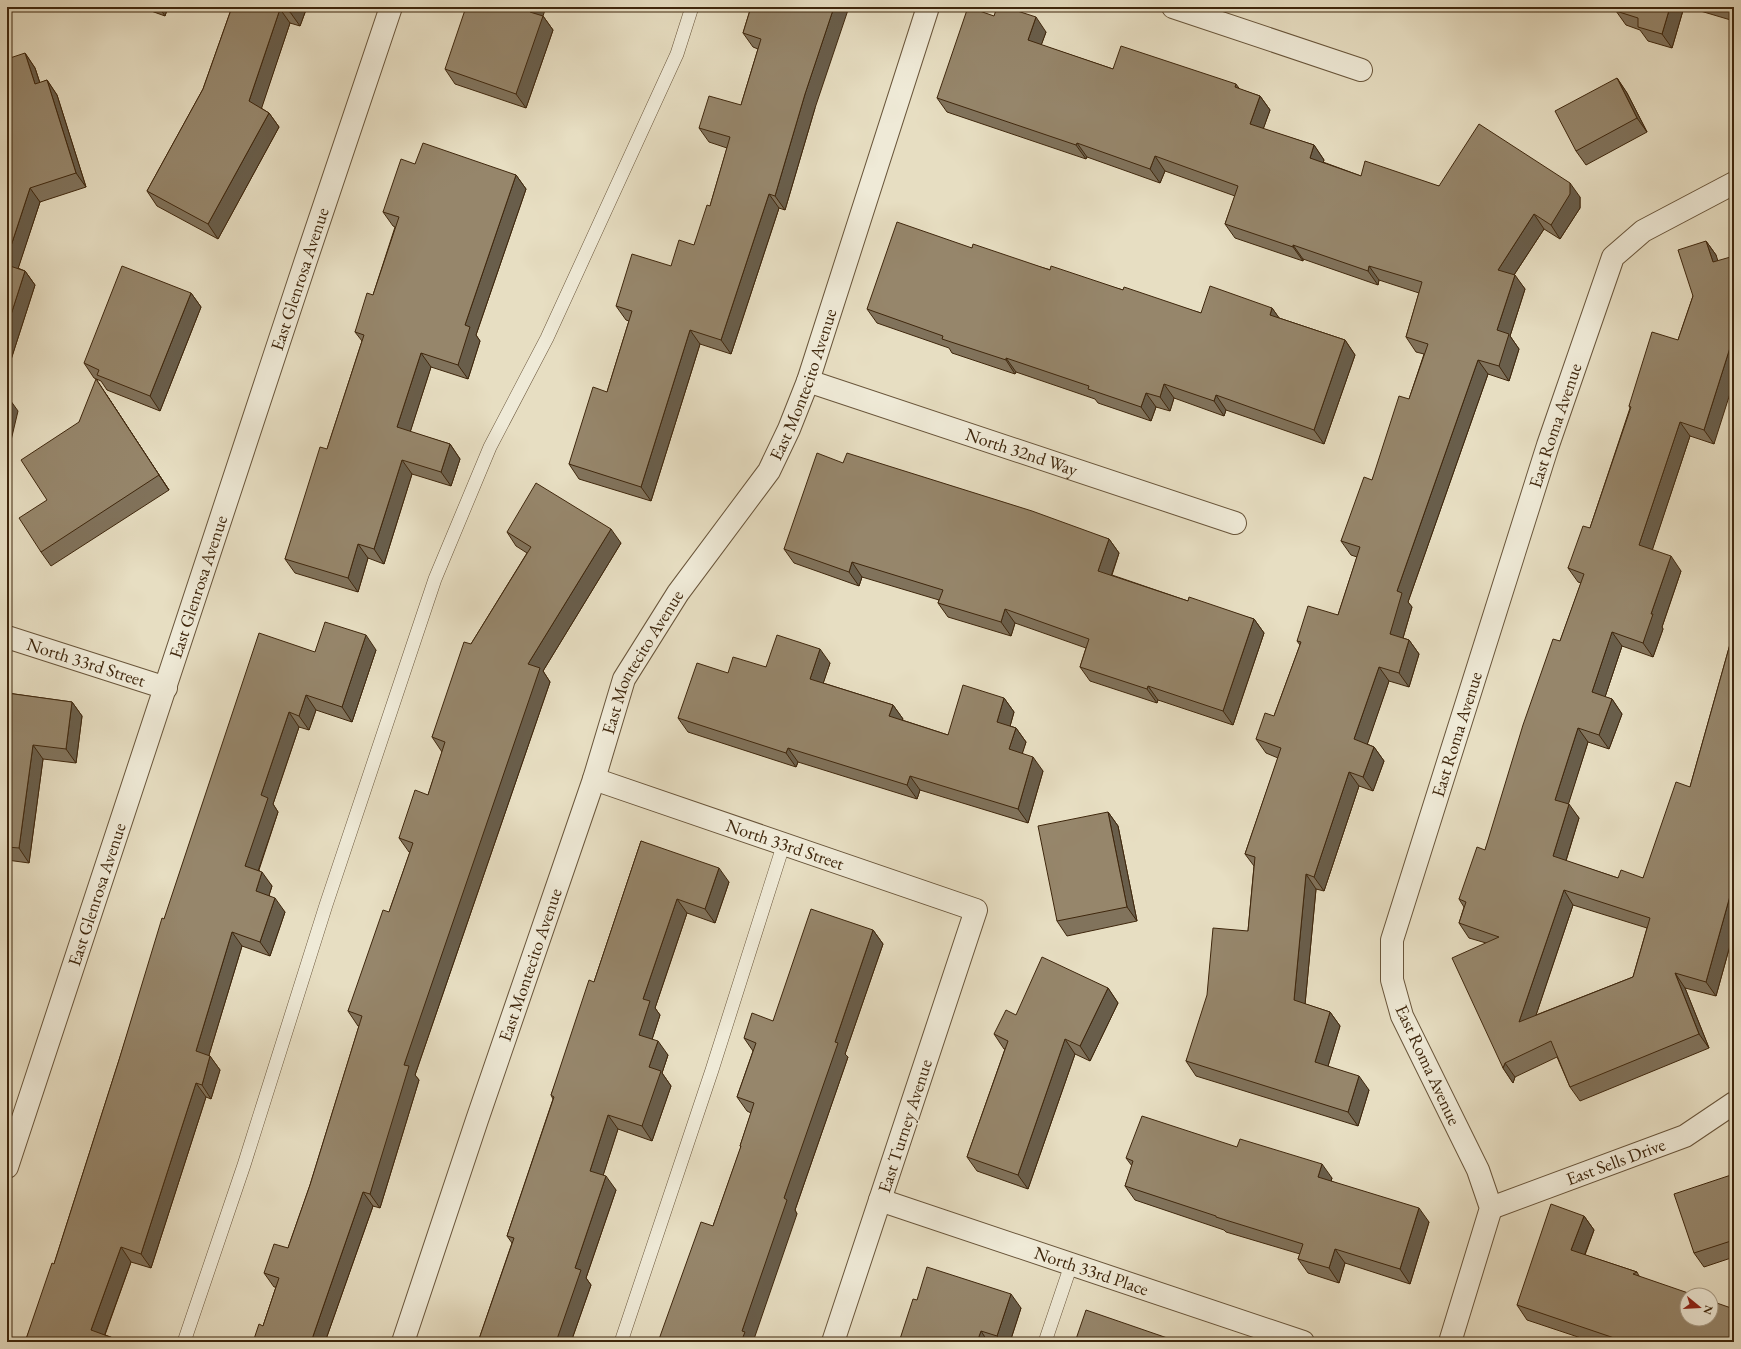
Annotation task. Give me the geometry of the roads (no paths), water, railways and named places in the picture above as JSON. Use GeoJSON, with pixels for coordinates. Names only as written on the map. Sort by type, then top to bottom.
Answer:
{"type":"FeatureCollection","features":[{"type":"Feature","properties":{"kind":"street","name":"East Glenrosa Avenue"},"geometry":{"type":"LineString","coordinates":[[7,1167],[391,7]]}},
{"type":"Feature","properties":{"kind":"street","name":"East Montecito Avenue"},"geometry":{"type":"LineString","coordinates":[[403,1342],[477,1120],[594,779],[624,679],[678,593],[768,472],[789,430],[808,381],[928,7]]}},
{"type":"Feature","properties":{"kind":"street"},"geometry":{"type":"LineString","coordinates":[[1173,7],[1361,70]]}},
{"type":"Feature","properties":{"kind":"street","name":"East Roma Avenue"},"geometry":{"type":"LineString","coordinates":[[1491,1208],[1478,1170],[1402,1016],[1392,980],[1392,940],[1548,445],[1613,257],[1644,231],[1734,183]]}},
{"type":"Feature","properties":{"kind":"street","name":"North 32nd Way"},"geometry":{"type":"LineString","coordinates":[[808,381],[1235,523]]}},
{"type":"Feature","properties":{"kind":"street","name":"North 33rd Street"},"geometry":{"type":"LineString","coordinates":[[7,637],[166,688]]}},
{"type":"Feature","properties":{"kind":"street","name":"North 33rd Street"},"geometry":{"type":"LineString","coordinates":[[594,779],[976,910]]}},
{"type":"Feature","properties":{"kind":"street","name":"East Turney Avenue"},"geometry":{"type":"LineString","coordinates":[[833,1342],[976,910]]}},
{"type":"Feature","properties":{"kind":"street","name":"East Sells Drive"},"geometry":{"type":"LineString","coordinates":[[1491,1208],[1685,1136],[1734,1103]]}},
{"type":"Feature","properties":{"kind":"street","name":"North 33rd Place"},"geometry":{"type":"LineString","coordinates":[[880,1200],[1070,1264],[1260,1335],[1302,1342]]}},
{"type":"Feature","properties":{"kind":"street"},"geometry":{"type":"LineString","coordinates":[[1450,1342],[1491,1208]]}},
{"type":"Feature","properties":{"kind":"lane"},"geometry":{"type":"LineString","coordinates":[[184,1342],[244,1165],[326,905],[435,579],[490,447],[547,338],[677,54],[692,7]]}},
{"type":"Feature","properties":{"kind":"lane"},"geometry":{"type":"LineString","coordinates":[[621,1342],[712,1070],[784,843]]}},
{"type":"Feature","properties":{"kind":"lane"},"geometry":{"type":"LineString","coordinates":[[1045,1342],[1070,1264]]}}]}
